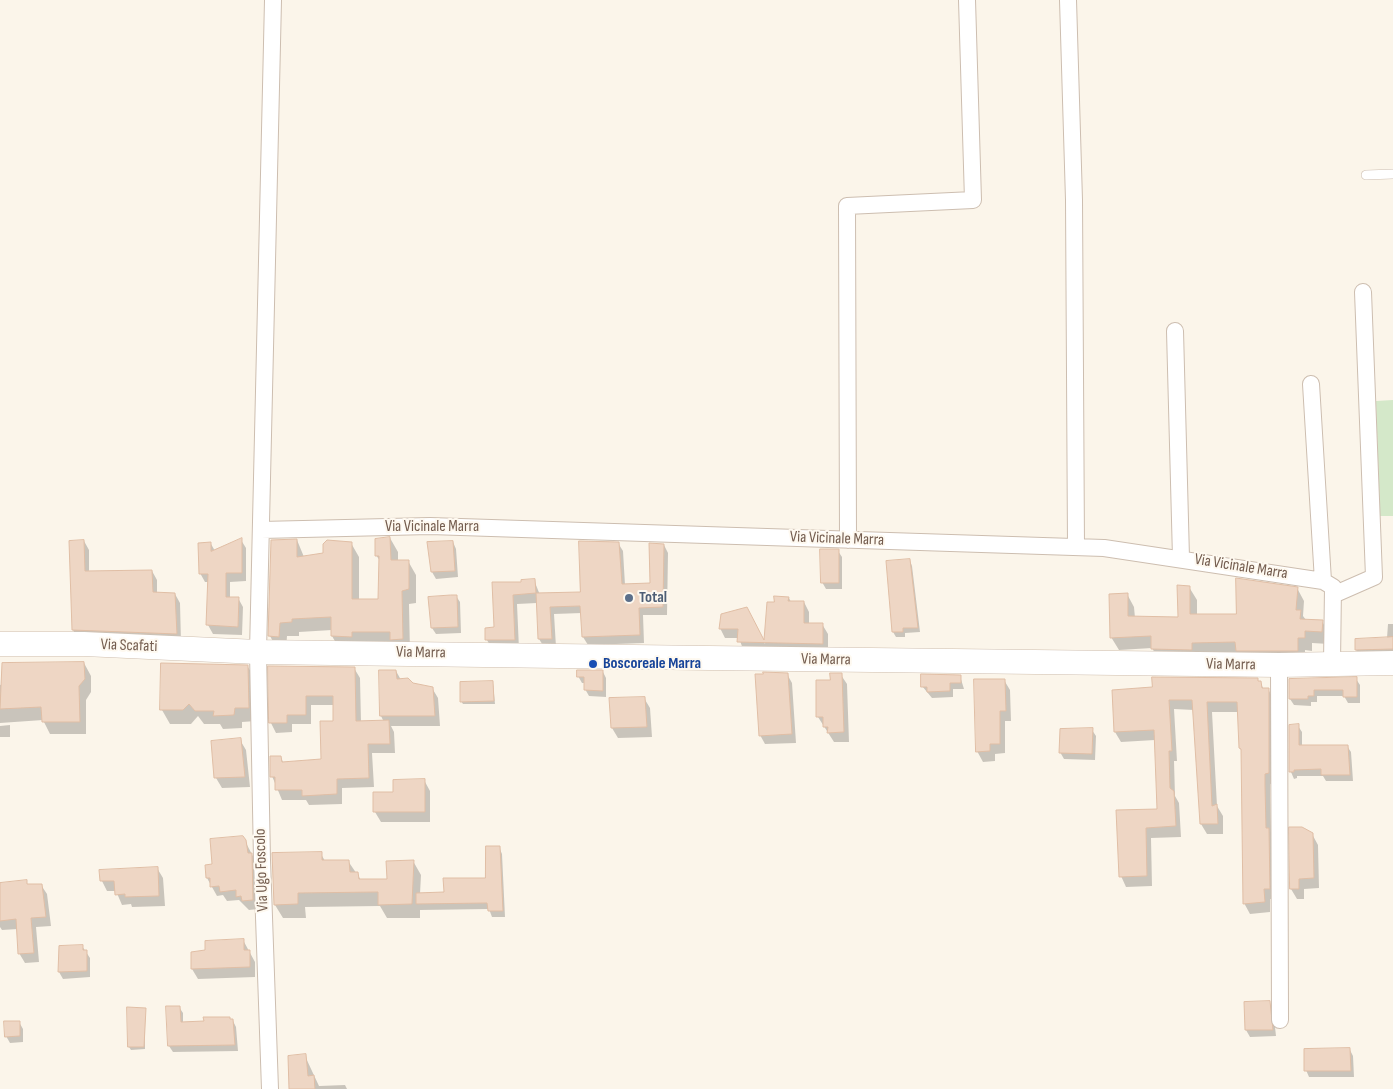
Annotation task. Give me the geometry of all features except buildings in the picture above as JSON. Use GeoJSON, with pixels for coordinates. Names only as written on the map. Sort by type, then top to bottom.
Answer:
{"type":"FeatureCollection","features":[{"type":"Feature","properties":{"kind":"main road","name":"Via Scafati"},"geometry":{"type":"LineString","coordinates":[[0,643],[84,644],[258,652]]}},
{"type":"Feature","properties":{"kind":"main road","name":"Via Marra"},"geometry":{"type":"LineString","coordinates":[[258,652],[1279,665],[1393,663]]}},
{"type":"Feature","properties":{"kind":"street","name":"Via Ugo Foscolo"},"geometry":{"type":"LineString","coordinates":[[270,1089],[262,860],[258,652],[273,0]]}},
{"type":"Feature","properties":{"kind":"street"},"geometry":{"type":"LineString","coordinates":[[848,540],[847,206],[973,200],[968,0]]}},
{"type":"Feature","properties":{"kind":"street"},"geometry":{"type":"LineString","coordinates":[[1068,0],[1074,200],[1076,548]]}},
{"type":"Feature","properties":{"kind":"street"},"geometry":{"type":"LineString","coordinates":[[1333,595],[1374,577],[1363,292]]}},
{"type":"Feature","properties":{"kind":"street"},"geometry":{"type":"LineString","coordinates":[[1175,331],[1181,558]]}},
{"type":"Feature","properties":{"kind":"street"},"geometry":{"type":"LineString","coordinates":[[1311,384],[1323,580],[1333,587],[1332,663]]}},
{"type":"Feature","properties":{"kind":"street","name":"Via Vicinale Marra"},"geometry":{"type":"LineString","coordinates":[[261,530],[430,526],[1104,548],[1323,580]]}},
{"type":"Feature","properties":{"kind":"street"},"geometry":{"type":"LineString","coordinates":[[1279,665],[1280,1020]]}},
{"type":"Feature","properties":{"kind":"lane"},"geometry":{"type":"LineString","coordinates":[[1366,175],[1393,174]]}},
{"type":"Feature","properties":{"kind":"green space"},"geometry":{"type":"Polygon","coordinates":[[[1393,400],[1393,516],[1380,516],[1376,401],[1393,400]]]}},
{"type":"Feature","properties":{"kind":"place","name":"Total"},"geometry":{"type":"Point","coordinates":[629,598]}},
{"type":"Feature","properties":{"kind":"place","name":"Boscoreale Marra"},"geometry":{"type":"Point","coordinates":[593,664]}}]}
